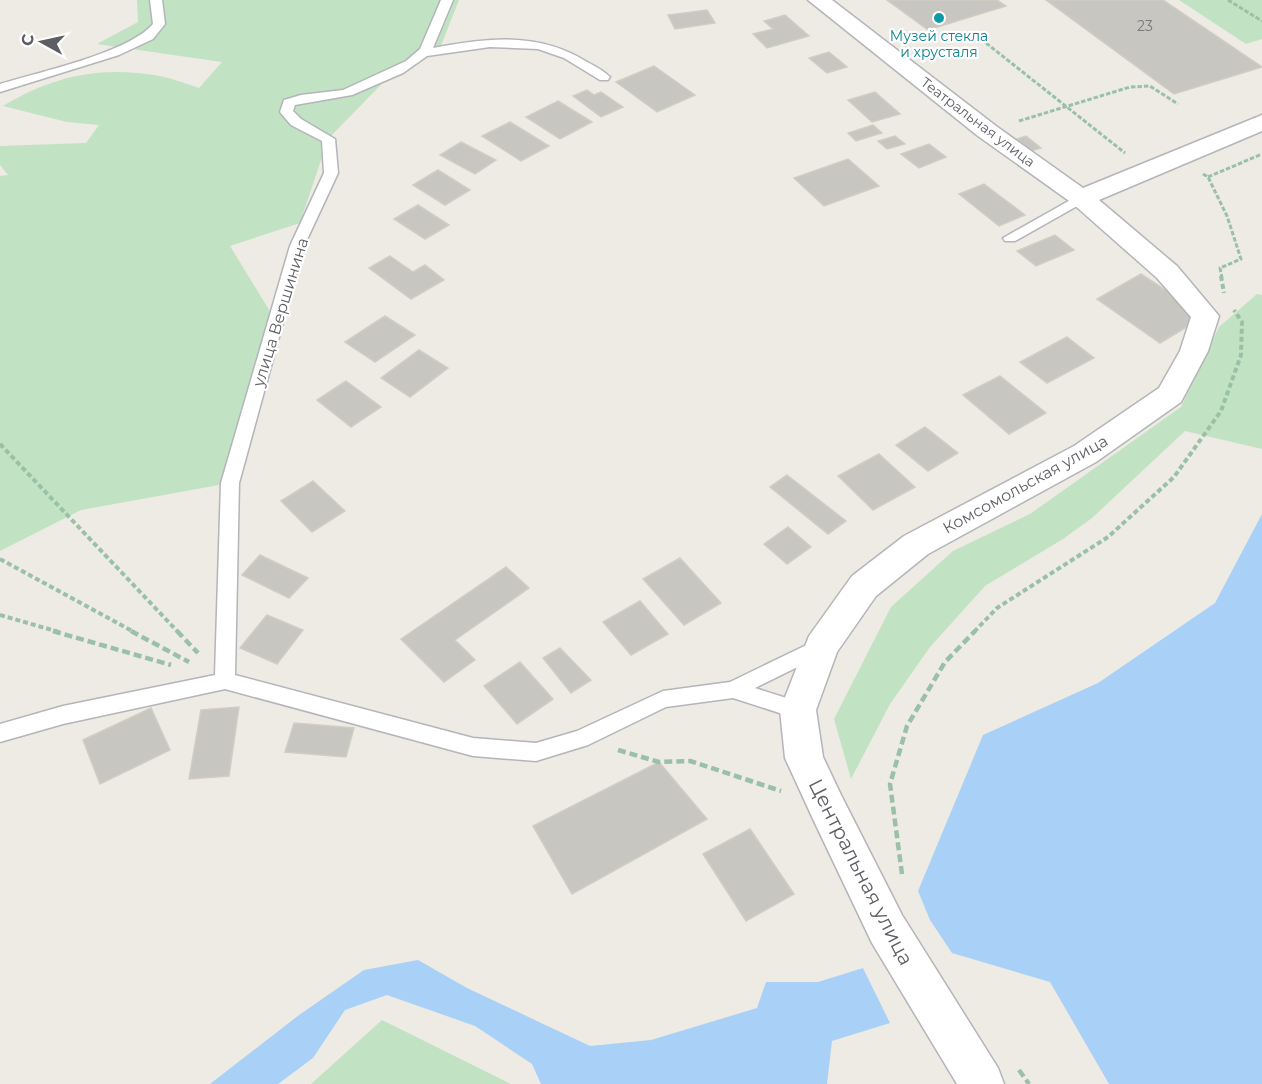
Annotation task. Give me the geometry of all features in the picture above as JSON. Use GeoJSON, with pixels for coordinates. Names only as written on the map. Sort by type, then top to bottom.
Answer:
{"type":"FeatureCollection","features":[{"type":"Feature","properties":{"kind":"street","name":"Театральная улица"},"geometry":{"type":"LineString","coordinates":[[819,0],[987,131],[1081,198]]}},
{"type":"Feature","properties":{"kind":"street"},"geometry":{"type":"LineString","coordinates":[[1081,198],[1262,122]]}},
{"type":"Feature","properties":{"kind":"street","name":"Комсомольская улица"},"geometry":{"type":"LineString","coordinates":[[820,646],[864,586],[916,545],[1085,454],[1170,395],[1194,351],[1205,316],[1167,272],[1081,198]]}},
{"type":"Feature","properties":{"kind":"street","name":"Центральная улица"},"geometry":{"type":"LineString","coordinates":[[820,646],[798,710],[804,758],[887,928],[935,1011],[999,1074]]}},
{"type":"Feature","properties":{"kind":"lane"},"geometry":{"type":"LineString","coordinates":[[0,88],[115,52],[149,36],[159,24],[156,0]]}},
{"type":"Feature","properties":{"kind":"lane"},"geometry":{"type":"LineString","coordinates":[[424,53],[447,0]]}},
{"type":"Feature","properties":{"kind":"lane"},"geometry":{"type":"LineString","coordinates":[[424,53],[481,43],[523,42],[557,50],[604,77]]}},
{"type":"Feature","properties":{"kind":"lane","name":"улица Вершинина"},"geometry":{"type":"LineString","coordinates":[[225,681],[230,483],[297,246],[331,173],[328,139],[296,122],[286,112],[289,104],[299,99],[324,98],[346,93],[393,73],[424,53]]}},
{"type":"Feature","properties":{"kind":"lane"},"geometry":{"type":"LineString","coordinates":[[1010,238],[1081,198]]}},
{"type":"Feature","properties":{"kind":"lane"},"geometry":{"type":"LineString","coordinates":[[0,733],[63,715],[225,681],[473,747],[536,752],[581,739],[663,699],[734,690],[820,646]]}},
{"type":"Feature","properties":{"kind":"lane"},"geometry":{"type":"LineString","coordinates":[[734,690],[798,710]]}},
{"type":"Feature","properties":{"kind":"path"},"geometry":{"type":"LineString","coordinates":[[1228,0],[1262,21]]}},
{"type":"Feature","properties":{"kind":"path"},"geometry":{"type":"LineString","coordinates":[[981,39],[1147,170]]}},
{"type":"Feature","properties":{"kind":"path"},"geometry":{"type":"LineString","coordinates":[[987,131],[1130,87],[1150,86],[1178,104]]}},
{"type":"Feature","properties":{"kind":"path"},"geometry":{"type":"LineString","coordinates":[[1208,177],[1262,154]]}},
{"type":"Feature","properties":{"kind":"path"},"geometry":{"type":"LineString","coordinates":[[1176,158],[1208,177],[1227,216],[1241,259],[1220,268],[1224,294]]}},
{"type":"Feature","properties":{"kind":"path"},"geometry":{"type":"LineString","coordinates":[[903,876],[890,784],[907,726],[945,662],[997,608],[1108,537],[1174,477],[1221,411],[1241,355],[1242,322],[1230,304]]}},
{"type":"Feature","properties":{"kind":"path"},"geometry":{"type":"LineString","coordinates":[[0,444],[225,681]]}},
{"type":"Feature","properties":{"kind":"path"},"geometry":{"type":"LineString","coordinates":[[0,559],[225,681]]}},
{"type":"Feature","properties":{"kind":"path"},"geometry":{"type":"LineString","coordinates":[[0,615],[225,681]]}},
{"type":"Feature","properties":{"kind":"path"},"geometry":{"type":"LineString","coordinates":[[581,739],[659,762],[690,761],[827,807]]}},
{"type":"Feature","properties":{"kind":"path"},"geometry":{"type":"LineString","coordinates":[[999,1074],[1029,1084]]}},
{"type":"Feature","properties":{"kind":"green space"},"geometry":{"type":"Polygon","coordinates":[[[137,0],[459,0],[440,48],[406,59],[328,139],[300,223],[230,246],[276,321],[230,483],[81,510],[0,551],[0,176],[8,175],[0,165],[0,146],[86,143],[99,125],[67,122],[3,106],[57,81],[94,73],[154,75],[199,88],[222,62],[97,44],[138,22],[137,0]]]}},
{"type":"Feature","properties":{"kind":"green space"},"geometry":{"type":"Polygon","coordinates":[[[1179,0],[1262,0],[1262,39],[1246,44],[1179,0]]]}},
{"type":"Feature","properties":{"kind":"green space"},"geometry":{"type":"Polygon","coordinates":[[[1257,294],[1262,295],[1262,449],[1185,431],[1092,518],[1063,539],[985,586],[930,647],[890,704],[851,779],[834,719],[891,607],[953,551],[1030,514],[1181,407],[1219,327],[1257,294]]]}},
{"type":"Feature","properties":{"kind":"green space"},"geometry":{"type":"Polygon","coordinates":[[[382,1020],[511,1084],[311,1084],[382,1020]]]}},
{"type":"Feature","properties":{"kind":"water"},"geometry":{"type":"Polygon","coordinates":[[[1262,514],[1262,1084],[1109,1084],[1050,982],[952,953],[930,920],[918,891],[983,735],[1098,683],[1215,603],[1262,514]]]}},
{"type":"Feature","properties":{"kind":"water"},"geometry":{"type":"Polygon","coordinates":[[[418,960],[467,988],[590,1046],[651,1040],[757,1008],[766,982],[818,982],[863,968],[890,1023],[832,1041],[827,1084],[541,1084],[532,1064],[475,1026],[387,995],[345,1010],[313,1058],[278,1084],[210,1084],[299,1015],[364,970],[418,960]]]}},
{"type":"Feature","properties":{"kind":"building","name":"Музей стекла и хрусталя"},"geometry":{"type":"Polygon","coordinates":[[[887,0],[997,0],[1006,6],[928,30],[887,0]]]}},
{"type":"Feature","properties":{"kind":"building"},"geometry":{"type":"Polygon","coordinates":[[[1046,0],[1163,0],[1262,67],[1174,94],[1046,0]]]}},
{"type":"Feature","properties":{"kind":"building"},"geometry":{"type":"Polygon","coordinates":[[[707,10],[715,23],[675,29],[668,15],[707,10]]]}},
{"type":"Feature","properties":{"kind":"building"},"geometry":{"type":"Polygon","coordinates":[[[785,15],[809,36],[767,48],[753,34],[773,29],[764,21],[785,15]]]}},
{"type":"Feature","properties":{"kind":"building"},"geometry":{"type":"Polygon","coordinates":[[[829,52],[847,67],[827,73],[809,58],[829,52]]]}},
{"type":"Feature","properties":{"kind":"building"},"geometry":{"type":"Polygon","coordinates":[[[654,66],[695,95],[657,112],[616,82],[654,66]]]}},
{"type":"Feature","properties":{"kind":"building"},"geometry":{"type":"Polygon","coordinates":[[[587,90],[594,95],[601,92],[623,107],[601,117],[573,96],[587,90]]]}},
{"type":"Feature","properties":{"kind":"building"},"geometry":{"type":"Polygon","coordinates":[[[875,92],[900,114],[872,122],[848,100],[875,92]]]}},
{"type":"Feature","properties":{"kind":"building"},"geometry":{"type":"Polygon","coordinates":[[[558,101],[592,122],[560,139],[526,117],[558,101]]]}},
{"type":"Feature","properties":{"kind":"building"},"geometry":{"type":"Polygon","coordinates":[[[510,122],[549,146],[521,161],[482,136],[510,122]]]}},
{"type":"Feature","properties":{"kind":"building"},"geometry":{"type":"Polygon","coordinates":[[[873,125],[882,133],[856,141],[848,133],[873,125]]]}},
{"type":"Feature","properties":{"kind":"building"},"geometry":{"type":"Polygon","coordinates":[[[895,136],[905,144],[887,149],[878,141],[895,136]]]}},
{"type":"Feature","properties":{"kind":"building"},"geometry":{"type":"Polygon","coordinates":[[[1026,136],[1041,148],[1031,151],[1017,139],[1026,136]]]}},
{"type":"Feature","properties":{"kind":"building"},"geometry":{"type":"Polygon","coordinates":[[[461,142],[496,160],[475,174],[440,155],[461,142]]]}},
{"type":"Feature","properties":{"kind":"building"},"geometry":{"type":"Polygon","coordinates":[[[929,144],[946,157],[919,168],[901,154],[929,144]]]}},
{"type":"Feature","properties":{"kind":"building"},"geometry":{"type":"Polygon","coordinates":[[[848,159],[879,186],[824,206],[794,178],[848,159]]]}},
{"type":"Feature","properties":{"kind":"building"},"geometry":{"type":"Polygon","coordinates":[[[438,170],[470,190],[445,205],[413,185],[438,170]]]}},
{"type":"Feature","properties":{"kind":"building"},"geometry":{"type":"Polygon","coordinates":[[[984,184],[1025,215],[999,226],[959,194],[984,184]]]}},
{"type":"Feature","properties":{"kind":"building"},"geometry":{"type":"Polygon","coordinates":[[[418,205],[449,225],[425,239],[394,219],[418,205]]]}},
{"type":"Feature","properties":{"kind":"building"},"geometry":{"type":"Polygon","coordinates":[[[1055,235],[1074,250],[1036,266],[1017,251],[1055,235]]]}},
{"type":"Feature","properties":{"kind":"building"},"geometry":{"type":"Polygon","coordinates":[[[390,256],[413,272],[425,265],[444,280],[411,299],[369,268],[390,256]]]}},
{"type":"Feature","properties":{"kind":"building"},"geometry":{"type":"Polygon","coordinates":[[[1141,274],[1205,316],[1160,343],[1097,299],[1141,274]]]}},
{"type":"Feature","properties":{"kind":"building"},"geometry":{"type":"Polygon","coordinates":[[[385,316],[415,335],[375,362],[345,342],[385,316]]]}},
{"type":"Feature","properties":{"kind":"building"},"geometry":{"type":"Polygon","coordinates":[[[1067,337],[1094,358],[1047,383],[1020,362],[1067,337]]]}},
{"type":"Feature","properties":{"kind":"building"},"geometry":{"type":"Polygon","coordinates":[[[419,350],[448,368],[410,397],[381,378],[419,350]]]}},
{"type":"Feature","properties":{"kind":"building"},"geometry":{"type":"Polygon","coordinates":[[[1000,376],[1046,413],[1009,434],[963,395],[1000,376]]]}},
{"type":"Feature","properties":{"kind":"building"},"geometry":{"type":"Polygon","coordinates":[[[346,381],[381,407],[351,427],[317,400],[346,381]]]}},
{"type":"Feature","properties":{"kind":"building"},"geometry":{"type":"Polygon","coordinates":[[[925,427],[958,453],[928,471],[896,445],[925,427]]]}},
{"type":"Feature","properties":{"kind":"building"},"geometry":{"type":"Polygon","coordinates":[[[879,454],[915,487],[873,510],[838,476],[879,454]]]}},
{"type":"Feature","properties":{"kind":"building"},"geometry":{"type":"Polygon","coordinates":[[[787,475],[846,521],[828,534],[770,487],[787,475]]]}},
{"type":"Feature","properties":{"kind":"building"},"geometry":{"type":"Polygon","coordinates":[[[313,481],[345,511],[312,532],[281,501],[313,481]]]}},
{"type":"Feature","properties":{"kind":"building"},"geometry":{"type":"Polygon","coordinates":[[[788,527],[811,547],[787,564],[764,544],[788,527]]]}},
{"type":"Feature","properties":{"kind":"building"},"geometry":{"type":"Polygon","coordinates":[[[260,555],[308,578],[289,598],[242,575],[260,555]]]}},
{"type":"Feature","properties":{"kind":"building"},"geometry":{"type":"Polygon","coordinates":[[[680,558],[721,603],[684,625],[643,579],[680,558]]]}},
{"type":"Feature","properties":{"kind":"building"},"geometry":{"type":"Polygon","coordinates":[[[506,567],[529,588],[455,640],[475,660],[444,682],[401,639],[506,567]]]}},
{"type":"Feature","properties":{"kind":"building"},"geometry":{"type":"Polygon","coordinates":[[[640,601],[668,634],[631,655],[603,622],[640,601]]]}},
{"type":"Feature","properties":{"kind":"building"},"geometry":{"type":"Polygon","coordinates":[[[267,615],[303,630],[277,664],[240,648],[267,615]]]}},
{"type":"Feature","properties":{"kind":"building"},"geometry":{"type":"Polygon","coordinates":[[[560,648],[591,680],[571,693],[543,658],[560,648]]]}},
{"type":"Feature","properties":{"kind":"building"},"geometry":{"type":"Polygon","coordinates":[[[520,662],[553,699],[517,724],[484,686],[520,662]]]}},
{"type":"Feature","properties":{"kind":"building"},"geometry":{"type":"Polygon","coordinates":[[[239,707],[229,776],[189,779],[201,710],[239,707]]]}},
{"type":"Feature","properties":{"kind":"building"},"geometry":{"type":"Polygon","coordinates":[[[151,708],[170,750],[100,784],[83,740],[151,708]]]}},
{"type":"Feature","properties":{"kind":"building"},"geometry":{"type":"Polygon","coordinates":[[[294,723],[354,728],[346,757],[285,752],[294,723]]]}},
{"type":"Feature","properties":{"kind":"building"},"geometry":{"type":"Polygon","coordinates":[[[659,762],[707,819],[572,894],[533,826],[659,762]]]}},
{"type":"Feature","properties":{"kind":"building"},"geometry":{"type":"Polygon","coordinates":[[[750,829],[794,894],[746,921],[703,854],[750,829]]]}},
{"type":"Feature","properties":{"kind":"place","name":"Музей стекла и хрусталя"},"geometry":{"type":"Point","coordinates":[939,18]}}]}
